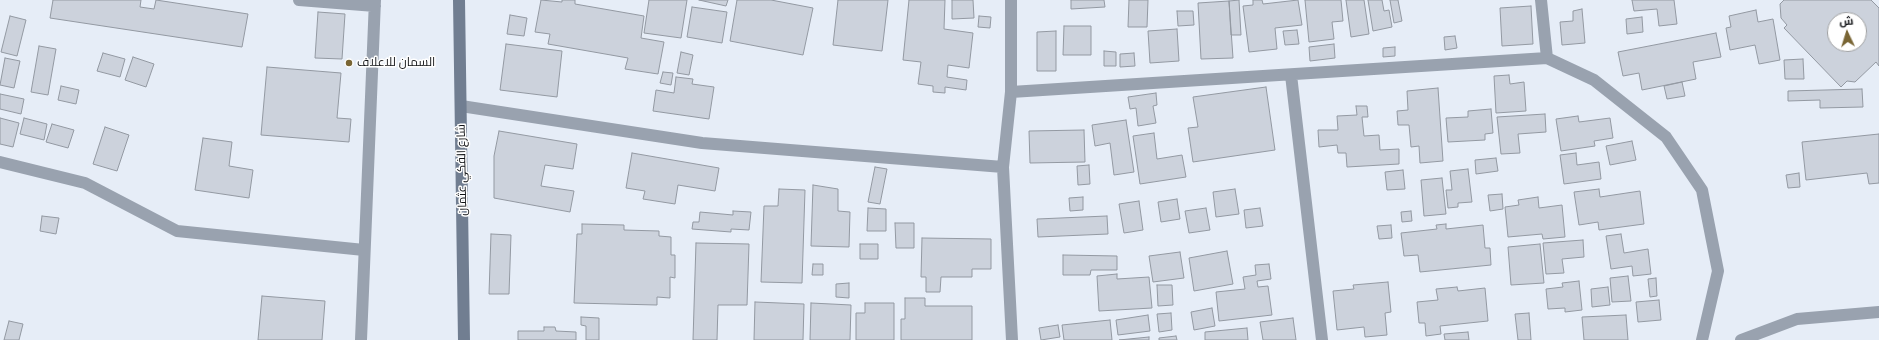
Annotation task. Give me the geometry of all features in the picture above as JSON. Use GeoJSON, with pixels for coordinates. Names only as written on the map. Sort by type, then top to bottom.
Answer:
{"type":"FeatureCollection","features":[{"type":"Feature","properties":{"kind":"street"},"geometry":{"type":"LineString","coordinates":[[299,0],[375,3],[361,340]]}},
{"type":"Feature","properties":{"kind":"street","name":"شارع الفكي عثمان"},"geometry":{"type":"LineString","coordinates":[[459,0],[464,340]]}},
{"type":"Feature","properties":{"kind":"street"},"geometry":{"type":"LineString","coordinates":[[1011,0],[1011,92],[1003,167],[1012,340]]}},
{"type":"Feature","properties":{"kind":"street"},"geometry":{"type":"LineString","coordinates":[[1541,0],[1547,58]]}},
{"type":"Feature","properties":{"kind":"street"},"geometry":{"type":"LineString","coordinates":[[1011,92],[1547,58],[1594,80],[1666,137],[1702,190],[1718,271],[1702,340]]}},
{"type":"Feature","properties":{"kind":"street"},"geometry":{"type":"LineString","coordinates":[[1291,75],[1322,340]]}},
{"type":"Feature","properties":{"kind":"street"},"geometry":{"type":"LineString","coordinates":[[461,106],[702,143],[1003,167]]}},
{"type":"Feature","properties":{"kind":"street"},"geometry":{"type":"LineString","coordinates":[[0,162],[85,184],[177,231],[364,250]]}},
{"type":"Feature","properties":{"kind":"street"},"geometry":{"type":"LineString","coordinates":[[1741,340],[1798,318],[1879,312]]}},
{"type":"Feature","properties":{"kind":"building"},"geometry":{"type":"Polygon","coordinates":[[[53,0],[141,0],[140,7],[154,9],[156,0],[248,14],[242,47],[50,18],[53,0]]]}},
{"type":"Feature","properties":{"kind":"building"},"geometry":{"type":"Polygon","coordinates":[[[541,0],[562,2],[562,0],[575,0],[575,4],[644,16],[641,38],[664,42],[658,74],[625,69],[628,58],[548,44],[550,34],[535,32],[541,0]]]}},
{"type":"Feature","properties":{"kind":"building"},"geometry":{"type":"Polygon","coordinates":[[[649,0],[687,0],[681,38],[644,33],[649,0]]]}},
{"type":"Feature","properties":{"kind":"building"},"geometry":{"type":"Polygon","coordinates":[[[699,0],[728,0],[726,6],[699,0]]]}},
{"type":"Feature","properties":{"kind":"building"},"geometry":{"type":"Polygon","coordinates":[[[737,0],[771,0],[813,8],[803,55],[730,41],[737,0]]]}},
{"type":"Feature","properties":{"kind":"building"},"geometry":{"type":"Polygon","coordinates":[[[838,0],[888,0],[882,51],[833,45],[838,0]]]}},
{"type":"Feature","properties":{"kind":"building"},"geometry":{"type":"Polygon","coordinates":[[[909,0],[945,0],[944,29],[973,33],[969,68],[948,65],[947,77],[967,80],[966,90],[945,87],[945,93],[933,92],[933,86],[918,84],[921,62],[903,60],[909,0]]]}},
{"type":"Feature","properties":{"kind":"building"},"geometry":{"type":"Polygon","coordinates":[[[952,0],[973,0],[974,18],[952,19],[952,0]]]}},
{"type":"Feature","properties":{"kind":"building"},"geometry":{"type":"Polygon","coordinates":[[[1071,0],[1104,0],[1105,7],[1071,9],[1071,0]]]}},
{"type":"Feature","properties":{"kind":"building"},"geometry":{"type":"Polygon","coordinates":[[[1129,0],[1148,0],[1147,27],[1128,27],[1129,0]]]}},
{"type":"Feature","properties":{"kind":"building"},"geometry":{"type":"Polygon","coordinates":[[[1239,0],[1241,35],[1231,35],[1229,1],[1239,0]]]}},
{"type":"Feature","properties":{"kind":"building"},"geometry":{"type":"Polygon","coordinates":[[[1253,0],[1262,0],[1263,4],[1298,0],[1302,25],[1275,28],[1277,49],[1249,52],[1243,6],[1253,5],[1253,0]]]}},
{"type":"Feature","properties":{"kind":"building"},"geometry":{"type":"Polygon","coordinates":[[[1305,0],[1341,0],[1343,21],[1332,22],[1334,39],[1309,42],[1305,0]]]}},
{"type":"Feature","properties":{"kind":"building"},"geometry":{"type":"Polygon","coordinates":[[[1346,0],[1364,0],[1369,34],[1351,37],[1346,0]]]}},
{"type":"Feature","properties":{"kind":"building"},"geometry":{"type":"Polygon","coordinates":[[[1368,0],[1382,0],[1384,11],[1389,10],[1392,27],[1373,31],[1368,0]]]}},
{"type":"Feature","properties":{"kind":"building"},"geometry":{"type":"Polygon","coordinates":[[[1390,0],[1398,0],[1402,21],[1394,23],[1390,0]]]}},
{"type":"Feature","properties":{"kind":"building"},"geometry":{"type":"Polygon","coordinates":[[[1632,0],[1674,0],[1677,24],[1659,26],[1657,9],[1634,11],[1632,0]]]}},
{"type":"Feature","properties":{"kind":"building"},"geometry":{"type":"Polygon","coordinates":[[[1784,0],[1871,0],[1879,8],[1879,66],[1876,62],[1855,82],[1847,81],[1841,87],[1784,28],[1787,25],[1781,18],[1780,4],[1784,0]]]}},
{"type":"Feature","properties":{"kind":"building"},"geometry":{"type":"Polygon","coordinates":[[[1229,1],[1233,58],[1201,59],[1198,3],[1229,1]]]}},
{"type":"Feature","properties":{"kind":"building"},"geometry":{"type":"Polygon","coordinates":[[[1531,6],[1533,44],[1502,46],[1500,8],[1531,6]]]}},
{"type":"Feature","properties":{"kind":"building"},"geometry":{"type":"Polygon","coordinates":[[[692,7],[727,12],[722,43],[687,37],[692,7]]]}},
{"type":"Feature","properties":{"kind":"building"},"geometry":{"type":"Polygon","coordinates":[[[1582,9],[1585,43],[1562,45],[1560,22],[1573,21],[1573,11],[1582,9]]]}},
{"type":"Feature","properties":{"kind":"building"},"geometry":{"type":"Polygon","coordinates":[[[1756,10],[1758,22],[1773,19],[1780,60],[1759,64],[1755,45],[1730,50],[1726,28],[1731,27],[1729,16],[1756,10]]]}},
{"type":"Feature","properties":{"kind":"building"},"geometry":{"type":"Polygon","coordinates":[[[1177,11],[1193,11],[1194,25],[1178,26],[1177,11]]]}},
{"type":"Feature","properties":{"kind":"building"},"geometry":{"type":"Polygon","coordinates":[[[318,12],[345,14],[342,59],[315,58],[318,12]]]}},
{"type":"Feature","properties":{"kind":"building"},"geometry":{"type":"Polygon","coordinates":[[[510,15],[527,18],[524,36],[507,34],[510,15]]]}},
{"type":"Feature","properties":{"kind":"building"},"geometry":{"type":"Polygon","coordinates":[[[10,16],[26,20],[17,56],[1,52],[10,16]]]}},
{"type":"Feature","properties":{"kind":"building"},"geometry":{"type":"Polygon","coordinates":[[[979,16],[991,17],[990,28],[978,27],[979,16]]]}},
{"type":"Feature","properties":{"kind":"building"},"geometry":{"type":"Polygon","coordinates":[[[1642,17],[1643,32],[1627,34],[1626,19],[1642,17]]]}},
{"type":"Feature","properties":{"kind":"building"},"geometry":{"type":"Polygon","coordinates":[[[1064,26],[1091,26],[1091,55],[1063,55],[1064,26]]]}},
{"type":"Feature","properties":{"kind":"building"},"geometry":{"type":"Polygon","coordinates":[[[1177,29],[1179,61],[1150,63],[1148,31],[1177,29]]]}},
{"type":"Feature","properties":{"kind":"building"},"geometry":{"type":"Polygon","coordinates":[[[1297,30],[1299,44],[1285,45],[1283,31],[1297,30]]]}},
{"type":"Feature","properties":{"kind":"building"},"geometry":{"type":"Polygon","coordinates":[[[1056,31],[1056,71],[1037,71],[1037,32],[1056,31]]]}},
{"type":"Feature","properties":{"kind":"building"},"geometry":{"type":"Polygon","coordinates":[[[1716,33],[1721,57],[1693,62],[1696,79],[1642,90],[1639,73],[1623,76],[1618,52],[1716,33]]]}},
{"type":"Feature","properties":{"kind":"building"},"geometry":{"type":"Polygon","coordinates":[[[1455,36],[1457,48],[1445,50],[1444,37],[1455,36]]]}},
{"type":"Feature","properties":{"kind":"building"},"geometry":{"type":"Polygon","coordinates":[[[506,44],[562,51],[557,97],[500,90],[506,44]]]}},
{"type":"Feature","properties":{"kind":"building"},"geometry":{"type":"Polygon","coordinates":[[[1334,44],[1335,58],[1310,61],[1309,47],[1334,44]]]}},
{"type":"Feature","properties":{"kind":"building"},"geometry":{"type":"Polygon","coordinates":[[[39,46],[56,49],[48,95],[31,92],[39,46]]]}},
{"type":"Feature","properties":{"kind":"building"},"geometry":{"type":"Polygon","coordinates":[[[1395,47],[1395,56],[1383,57],[1383,48],[1395,47]]]}},
{"type":"Feature","properties":{"kind":"building"},"geometry":{"type":"Polygon","coordinates":[[[1104,51],[1116,52],[1116,66],[1104,66],[1104,51]]]}},
{"type":"Feature","properties":{"kind":"building"},"geometry":{"type":"Polygon","coordinates":[[[681,52],[693,55],[689,75],[677,73],[681,52]]]}},
{"type":"Feature","properties":{"kind":"building"},"geometry":{"type":"Polygon","coordinates":[[[103,53],[125,59],[120,77],[97,71],[103,53]]]}},
{"type":"Feature","properties":{"kind":"building"},"geometry":{"type":"Polygon","coordinates":[[[1134,53],[1135,66],[1120,67],[1120,54],[1134,53]]]}},
{"type":"Feature","properties":{"kind":"building"},"geometry":{"type":"Polygon","coordinates":[[[133,57],[154,64],[146,87],[125,80],[133,57]]]}},
{"type":"Feature","properties":{"kind":"building"},"geometry":{"type":"Polygon","coordinates":[[[5,58],[20,61],[14,88],[0,85],[5,58]]]}},
{"type":"Feature","properties":{"kind":"building"},"geometry":{"type":"Polygon","coordinates":[[[1803,59],[1804,79],[1785,79],[1784,60],[1803,59]]]}},
{"type":"Feature","properties":{"kind":"building"},"geometry":{"type":"Polygon","coordinates":[[[267,67],[341,73],[337,118],[351,119],[349,142],[261,135],[267,67]]]}},
{"type":"Feature","properties":{"kind":"building"},"geometry":{"type":"Polygon","coordinates":[[[663,72],[673,73],[671,85],[660,83],[663,72]]]}},
{"type":"Feature","properties":{"kind":"building"},"geometry":{"type":"Polygon","coordinates":[[[1509,75],[1510,84],[1524,82],[1526,111],[1496,113],[1494,76],[1509,75]]]}},
{"type":"Feature","properties":{"kind":"building"},"geometry":{"type":"Polygon","coordinates":[[[676,77],[693,79],[692,84],[714,87],[709,119],[653,111],[656,90],[674,93],[676,77]]]}},
{"type":"Feature","properties":{"kind":"building"},"geometry":{"type":"Polygon","coordinates":[[[1682,82],[1685,96],[1667,99],[1664,86],[1682,82]]]}},
{"type":"Feature","properties":{"kind":"building"},"geometry":{"type":"Polygon","coordinates":[[[61,86],[79,90],[76,104],[58,100],[61,86]]]}},
{"type":"Feature","properties":{"kind":"building"},"geometry":{"type":"Polygon","coordinates":[[[1266,87],[1275,150],[1193,162],[1188,128],[1198,127],[1193,97],[1266,87]]]}},
{"type":"Feature","properties":{"kind":"building"},"geometry":{"type":"Polygon","coordinates":[[[1438,88],[1443,161],[1420,163],[1419,146],[1411,147],[1409,125],[1398,125],[1397,111],[1408,110],[1407,91],[1438,88]]]}},
{"type":"Feature","properties":{"kind":"building"},"geometry":{"type":"Polygon","coordinates":[[[1862,89],[1863,107],[1820,108],[1820,100],[1788,101],[1788,91],[1862,89]]]}},
{"type":"Feature","properties":{"kind":"building"},"geometry":{"type":"Polygon","coordinates":[[[1156,93],[1157,105],[1153,106],[1156,123],[1138,126],[1136,108],[1130,109],[1128,97],[1156,93]]]}},
{"type":"Feature","properties":{"kind":"building"},"geometry":{"type":"Polygon","coordinates":[[[0,94],[24,99],[21,114],[0,109],[0,94]]]}},
{"type":"Feature","properties":{"kind":"building"},"geometry":{"type":"Polygon","coordinates":[[[1356,106],[1367,106],[1368,117],[1362,117],[1364,136],[1379,135],[1380,150],[1399,149],[1399,164],[1347,167],[1346,153],[1338,153],[1337,145],[1319,147],[1318,130],[1338,130],[1337,116],[1357,115],[1356,106]]]}},
{"type":"Feature","properties":{"kind":"building"},"geometry":{"type":"Polygon","coordinates":[[[1491,109],[1493,133],[1485,134],[1485,140],[1448,142],[1446,118],[1468,117],[1468,111],[1491,109]]]}},
{"type":"Feature","properties":{"kind":"building"},"geometry":{"type":"Polygon","coordinates":[[[1545,114],[1546,132],[1518,134],[1520,153],[1501,154],[1497,117],[1545,114]]]}},
{"type":"Feature","properties":{"kind":"building"},"geometry":{"type":"Polygon","coordinates":[[[1578,116],[1579,122],[1610,118],[1613,138],[1594,141],[1595,146],[1561,151],[1556,119],[1578,116]]]}},
{"type":"Feature","properties":{"kind":"building"},"geometry":{"type":"Polygon","coordinates":[[[0,118],[19,123],[13,147],[0,144],[0,118]]]}},
{"type":"Feature","properties":{"kind":"building"},"geometry":{"type":"Polygon","coordinates":[[[24,118],[47,124],[44,140],[20,134],[24,118]]]}},
{"type":"Feature","properties":{"kind":"building"},"geometry":{"type":"Polygon","coordinates":[[[1126,120],[1134,172],[1114,175],[1110,143],[1095,146],[1092,125],[1126,120]]]}},
{"type":"Feature","properties":{"kind":"building"},"geometry":{"type":"Polygon","coordinates":[[[52,124],[74,130],[68,148],[46,142],[52,124]]]}},
{"type":"Feature","properties":{"kind":"building"},"geometry":{"type":"Polygon","coordinates":[[[105,127],[129,135],[117,171],[93,164],[105,127]]]}},
{"type":"Feature","properties":{"kind":"building"},"geometry":{"type":"Polygon","coordinates":[[[1084,130],[1085,162],[1030,163],[1029,131],[1084,130]]]}},
{"type":"Feature","properties":{"kind":"building"},"geometry":{"type":"Polygon","coordinates":[[[499,131],[577,144],[573,169],[545,165],[541,186],[574,191],[570,212],[494,198],[494,156],[499,131]]]}},
{"type":"Feature","properties":{"kind":"building"},"geometry":{"type":"Polygon","coordinates":[[[1154,133],[1157,159],[1182,155],[1186,177],[1140,184],[1133,136],[1154,133]]]}},
{"type":"Feature","properties":{"kind":"building"},"geometry":{"type":"Polygon","coordinates":[[[1879,134],[1879,183],[1869,184],[1867,173],[1806,180],[1802,142],[1879,134]]]}},
{"type":"Feature","properties":{"kind":"building"},"geometry":{"type":"Polygon","coordinates":[[[203,138],[232,142],[229,166],[253,170],[249,198],[195,190],[203,138]]]}},
{"type":"Feature","properties":{"kind":"building"},"geometry":{"type":"Polygon","coordinates":[[[1632,141],[1636,160],[1610,165],[1606,146],[1632,141]]]}},
{"type":"Feature","properties":{"kind":"building"},"geometry":{"type":"Polygon","coordinates":[[[632,153],[719,168],[715,191],[678,185],[675,204],[643,199],[645,191],[626,188],[632,153]]]}},
{"type":"Feature","properties":{"kind":"building"},"geometry":{"type":"Polygon","coordinates":[[[1576,153],[1577,165],[1599,162],[1601,179],[1564,184],[1560,155],[1576,153]]]}},
{"type":"Feature","properties":{"kind":"building"},"geometry":{"type":"Polygon","coordinates":[[[1496,158],[1498,171],[1476,174],[1475,160],[1496,158]]]}},
{"type":"Feature","properties":{"kind":"building"},"geometry":{"type":"Polygon","coordinates":[[[1089,165],[1090,184],[1078,185],[1077,166],[1089,165]]]}},
{"type":"Feature","properties":{"kind":"building"},"geometry":{"type":"Polygon","coordinates":[[[875,167],[887,169],[880,204],[868,202],[875,167]]]}},
{"type":"Feature","properties":{"kind":"building"},"geometry":{"type":"Polygon","coordinates":[[[1468,169],[1472,202],[1458,203],[1458,207],[1448,208],[1446,190],[1452,190],[1450,171],[1468,169]]]}},
{"type":"Feature","properties":{"kind":"building"},"geometry":{"type":"Polygon","coordinates":[[[1403,170],[1405,189],[1387,190],[1385,172],[1403,170]]]}},
{"type":"Feature","properties":{"kind":"building"},"geometry":{"type":"Polygon","coordinates":[[[1799,173],[1800,187],[1788,188],[1786,175],[1799,173]]]}},
{"type":"Feature","properties":{"kind":"building"},"geometry":{"type":"Polygon","coordinates":[[[1442,178],[1446,214],[1424,216],[1421,180],[1442,178]]]}},
{"type":"Feature","properties":{"kind":"building"},"geometry":{"type":"Polygon","coordinates":[[[813,185],[838,189],[838,211],[850,212],[849,247],[811,246],[813,185]]]}},
{"type":"Feature","properties":{"kind":"building"},"geometry":{"type":"Polygon","coordinates":[[[779,189],[805,190],[802,283],[761,282],[764,206],[778,206],[779,189]]]}},
{"type":"Feature","properties":{"kind":"building"},"geometry":{"type":"Polygon","coordinates":[[[1235,189],[1239,214],[1216,217],[1213,192],[1235,189]]]}},
{"type":"Feature","properties":{"kind":"building"},"geometry":{"type":"Polygon","coordinates":[[[1599,189],[1600,197],[1640,191],[1644,224],[1599,230],[1598,222],[1579,225],[1574,192],[1599,189]]]}},
{"type":"Feature","properties":{"kind":"building"},"geometry":{"type":"Polygon","coordinates":[[[1502,194],[1503,209],[1490,211],[1488,195],[1502,194]]]}},
{"type":"Feature","properties":{"kind":"building"},"geometry":{"type":"Polygon","coordinates":[[[1083,197],[1083,210],[1070,211],[1069,198],[1083,197]]]}},
{"type":"Feature","properties":{"kind":"building"},"geometry":{"type":"Polygon","coordinates":[[[1538,197],[1539,208],[1562,205],[1565,237],[1543,239],[1542,234],[1508,237],[1505,207],[1519,205],[1518,200],[1538,197]]]}},
{"type":"Feature","properties":{"kind":"building"},"geometry":{"type":"Polygon","coordinates":[[[1177,199],[1180,219],[1161,222],[1158,202],[1177,199]]]}},
{"type":"Feature","properties":{"kind":"building"},"geometry":{"type":"Polygon","coordinates":[[[1139,201],[1143,230],[1124,233],[1119,204],[1139,201]]]}},
{"type":"Feature","properties":{"kind":"building"},"geometry":{"type":"Polygon","coordinates":[[[868,208],[886,209],[886,231],[867,231],[868,208]]]}},
{"type":"Feature","properties":{"kind":"building"},"geometry":{"type":"Polygon","coordinates":[[[1206,208],[1210,230],[1189,233],[1185,211],[1206,208]]]}},
{"type":"Feature","properties":{"kind":"building"},"geometry":{"type":"Polygon","coordinates":[[[1260,208],[1263,226],[1246,228],[1244,210],[1260,208]]]}},
{"type":"Feature","properties":{"kind":"building"},"geometry":{"type":"Polygon","coordinates":[[[733,211],[751,212],[749,230],[731,229],[731,232],[692,229],[693,222],[699,222],[700,212],[733,215],[733,211]]]}},
{"type":"Feature","properties":{"kind":"building"},"geometry":{"type":"Polygon","coordinates":[[[1411,211],[1412,221],[1402,222],[1401,212],[1411,211]]]}},
{"type":"Feature","properties":{"kind":"building"},"geometry":{"type":"Polygon","coordinates":[[[42,216],[59,218],[56,234],[40,231],[42,216]]]}},
{"type":"Feature","properties":{"kind":"building"},"geometry":{"type":"Polygon","coordinates":[[[1107,216],[1108,234],[1038,237],[1037,219],[1107,216]]]}},
{"type":"Feature","properties":{"kind":"building"},"geometry":{"type":"Polygon","coordinates":[[[895,223],[914,223],[914,248],[896,248],[895,223]]]}},
{"type":"Feature","properties":{"kind":"building"},"geometry":{"type":"Polygon","coordinates":[[[582,224],[624,225],[624,230],[659,231],[659,236],[671,237],[671,255],[675,255],[675,278],[670,277],[670,298],[657,297],[657,305],[574,303],[577,234],[582,234],[582,224]]]}},
{"type":"Feature","properties":{"kind":"building"},"geometry":{"type":"Polygon","coordinates":[[[1446,224],[1446,229],[1483,225],[1485,248],[1490,248],[1491,265],[1420,272],[1418,255],[1404,256],[1401,233],[1437,229],[1436,225],[1446,224]]]}},
{"type":"Feature","properties":{"kind":"building"},"geometry":{"type":"Polygon","coordinates":[[[1391,225],[1392,238],[1379,239],[1377,226],[1391,225]]]}},
{"type":"Feature","properties":{"kind":"building"},"geometry":{"type":"Polygon","coordinates":[[[491,234],[511,235],[509,294],[489,294],[491,234]]]}},
{"type":"Feature","properties":{"kind":"building"},"geometry":{"type":"Polygon","coordinates":[[[1621,234],[1624,253],[1648,249],[1651,274],[1633,276],[1632,266],[1611,269],[1606,236],[1621,234]]]}},
{"type":"Feature","properties":{"kind":"building"},"geometry":{"type":"Polygon","coordinates":[[[922,238],[991,239],[991,269],[972,269],[972,277],[941,277],[940,292],[926,292],[926,277],[921,277],[922,238]]]}},
{"type":"Feature","properties":{"kind":"building"},"geometry":{"type":"Polygon","coordinates":[[[1583,240],[1584,257],[1562,259],[1564,273],[1546,274],[1543,243],[1583,240]]]}},
{"type":"Feature","properties":{"kind":"building"},"geometry":{"type":"Polygon","coordinates":[[[696,243],[749,244],[747,305],[718,305],[717,340],[693,340],[696,243]]]}},
{"type":"Feature","properties":{"kind":"building"},"geometry":{"type":"Polygon","coordinates":[[[860,244],[878,244],[878,259],[860,259],[860,244]]]}},
{"type":"Feature","properties":{"kind":"building"},"geometry":{"type":"Polygon","coordinates":[[[1540,244],[1544,283],[1511,285],[1508,247],[1540,244]]]}},
{"type":"Feature","properties":{"kind":"building"},"geometry":{"type":"Polygon","coordinates":[[[1227,251],[1233,284],[1194,291],[1189,258],[1227,251]]]}},
{"type":"Feature","properties":{"kind":"building"},"geometry":{"type":"Polygon","coordinates":[[[1180,252],[1184,278],[1153,282],[1149,256],[1180,252]]]}},
{"type":"Feature","properties":{"kind":"building"},"geometry":{"type":"Polygon","coordinates":[[[1063,255],[1117,256],[1117,270],[1091,270],[1090,275],[1063,275],[1063,255]]]}},
{"type":"Feature","properties":{"kind":"building"},"geometry":{"type":"Polygon","coordinates":[[[813,264],[823,264],[823,275],[812,275],[813,264]]]}},
{"type":"Feature","properties":{"kind":"building"},"geometry":{"type":"Polygon","coordinates":[[[1269,264],[1271,279],[1257,281],[1258,287],[1268,286],[1272,315],[1219,321],[1216,292],[1245,289],[1243,277],[1256,275],[1255,265],[1269,264]]]}},
{"type":"Feature","properties":{"kind":"building"},"geometry":{"type":"Polygon","coordinates":[[[1117,274],[1117,279],[1149,277],[1152,308],[1099,311],[1097,276],[1117,274]]]}},
{"type":"Feature","properties":{"kind":"building"},"geometry":{"type":"Polygon","coordinates":[[[1628,276],[1631,301],[1612,302],[1610,278],[1628,276]]]}},
{"type":"Feature","properties":{"kind":"building"},"geometry":{"type":"Polygon","coordinates":[[[1656,278],[1657,296],[1650,297],[1648,279],[1656,278]]]}},
{"type":"Feature","properties":{"kind":"building"},"geometry":{"type":"Polygon","coordinates":[[[1579,281],[1582,310],[1565,312],[1565,308],[1548,309],[1546,289],[1563,287],[1562,283],[1579,281]]]}},
{"type":"Feature","properties":{"kind":"building"},"geometry":{"type":"Polygon","coordinates":[[[1388,282],[1391,312],[1385,313],[1387,335],[1365,337],[1364,327],[1337,330],[1333,291],[1354,289],[1353,285],[1388,282]]]}},
{"type":"Feature","properties":{"kind":"building"},"geometry":{"type":"Polygon","coordinates":[[[849,283],[849,298],[836,297],[836,284],[849,283]]]}},
{"type":"Feature","properties":{"kind":"building"},"geometry":{"type":"Polygon","coordinates":[[[1157,285],[1172,285],[1173,305],[1158,306],[1157,285]]]}},
{"type":"Feature","properties":{"kind":"building"},"geometry":{"type":"Polygon","coordinates":[[[1457,287],[1458,291],[1485,288],[1488,321],[1440,326],[1441,334],[1426,336],[1425,323],[1419,323],[1417,302],[1438,300],[1436,289],[1457,287]]]}},
{"type":"Feature","properties":{"kind":"building"},"geometry":{"type":"Polygon","coordinates":[[[1608,287],[1610,305],[1592,307],[1591,289],[1608,287]]]}},
{"type":"Feature","properties":{"kind":"building"},"geometry":{"type":"Polygon","coordinates":[[[262,296],[325,301],[322,340],[258,340],[262,296]]]}},
{"type":"Feature","properties":{"kind":"building"},"geometry":{"type":"Polygon","coordinates":[[[905,298],[925,298],[925,306],[972,306],[972,340],[901,340],[901,319],[905,319],[905,298]]]}},
{"type":"Feature","properties":{"kind":"building"},"geometry":{"type":"Polygon","coordinates":[[[1659,300],[1661,320],[1638,322],[1636,302],[1659,300]]]}},
{"type":"Feature","properties":{"kind":"building"},"geometry":{"type":"Polygon","coordinates":[[[755,302],[804,304],[803,340],[754,340],[755,302]]]}},
{"type":"Feature","properties":{"kind":"building"},"geometry":{"type":"Polygon","coordinates":[[[811,303],[851,305],[850,340],[810,340],[811,303]]]}},
{"type":"Feature","properties":{"kind":"building"},"geometry":{"type":"Polygon","coordinates":[[[865,303],[894,303],[894,340],[856,340],[856,313],[865,313],[865,303]]]}},
{"type":"Feature","properties":{"kind":"building"},"geometry":{"type":"Polygon","coordinates":[[[1212,308],[1215,326],[1194,330],[1191,312],[1212,308]]]}},
{"type":"Feature","properties":{"kind":"building"},"geometry":{"type":"Polygon","coordinates":[[[1171,313],[1172,330],[1159,332],[1157,314],[1171,313]]]}},
{"type":"Feature","properties":{"kind":"building"},"geometry":{"type":"Polygon","coordinates":[[[1529,313],[1531,340],[1518,340],[1515,314],[1529,313]]]}},
{"type":"Feature","properties":{"kind":"building"},"geometry":{"type":"Polygon","coordinates":[[[1148,315],[1150,331],[1118,335],[1116,320],[1148,315]]]}},
{"type":"Feature","properties":{"kind":"building"},"geometry":{"type":"Polygon","coordinates":[[[1626,315],[1628,340],[1584,340],[1582,317],[1626,315]]]}},
{"type":"Feature","properties":{"kind":"building"},"geometry":{"type":"Polygon","coordinates":[[[581,317],[599,318],[599,340],[586,340],[586,326],[581,325],[581,317]]]}},
{"type":"Feature","properties":{"kind":"building"},"geometry":{"type":"Polygon","coordinates":[[[1293,318],[1296,340],[1263,340],[1260,322],[1293,318]]]}},
{"type":"Feature","properties":{"kind":"building"},"geometry":{"type":"Polygon","coordinates":[[[1110,320],[1112,340],[1064,340],[1062,325],[1110,320]]]}},
{"type":"Feature","properties":{"kind":"building"},"geometry":{"type":"Polygon","coordinates":[[[9,321],[23,324],[19,340],[4,340],[9,321]]]}},
{"type":"Feature","properties":{"kind":"building"},"geometry":{"type":"Polygon","coordinates":[[[1058,325],[1060,337],[1041,340],[1039,328],[1058,325]]]}},
{"type":"Feature","properties":{"kind":"building"},"geometry":{"type":"Polygon","coordinates":[[[544,327],[555,327],[556,331],[576,332],[576,340],[518,340],[518,331],[544,331],[544,327]]]}},
{"type":"Feature","properties":{"kind":"building"},"geometry":{"type":"Polygon","coordinates":[[[1247,328],[1248,340],[1205,340],[1205,332],[1247,328]]]}},
{"type":"Feature","properties":{"kind":"building"},"geometry":{"type":"Polygon","coordinates":[[[1468,332],[1469,340],[1445,340],[1444,334],[1468,332]]]}},
{"type":"Feature","properties":{"kind":"building"},"geometry":{"type":"Polygon","coordinates":[[[1176,336],[1177,340],[1159,340],[1159,338],[1176,336]]]}},
{"type":"Feature","properties":{"kind":"building"},"geometry":{"type":"Polygon","coordinates":[[[1149,337],[1149,340],[1119,340],[1149,337]]]}},
{"type":"Feature","properties":{"kind":"place","name":"السمان للاعلاف"},"geometry":{"type":"Point","coordinates":[349,63]}}]}
